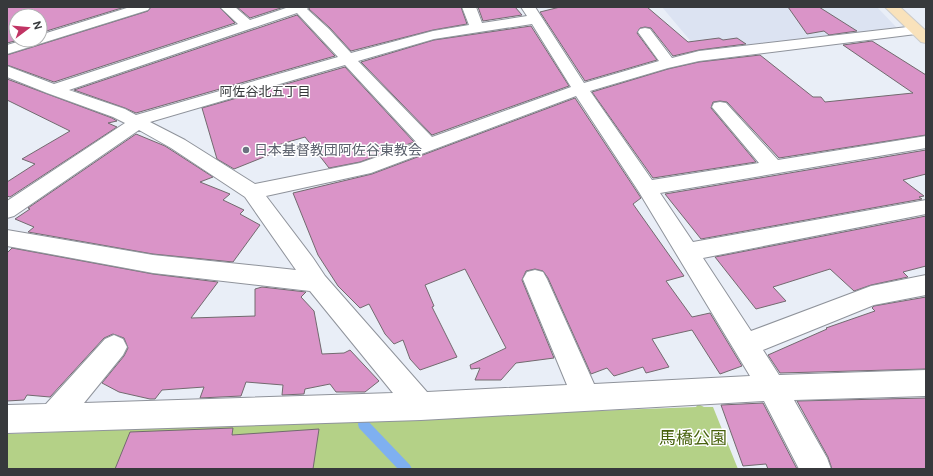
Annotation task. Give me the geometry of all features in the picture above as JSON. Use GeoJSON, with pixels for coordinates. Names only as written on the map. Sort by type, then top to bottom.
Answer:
{"type":"FeatureCollection","features":[{"type":"Feature","properties":{"kind":"main road"},"geometry":{"type":"LineString","coordinates":[[892,7],[921,34]]}},
{"type":"Feature","properties":{"kind":"street"},"geometry":{"type":"LineString","coordinates":[[48,37],[143,7]]}},
{"type":"Feature","properties":{"kind":"street"},"geometry":{"type":"LineString","coordinates":[[228,7],[248,25]]}},
{"type":"Feature","properties":{"kind":"street"},"geometry":{"type":"LineString","coordinates":[[54,90],[300,7],[428,144]]}},
{"type":"Feature","properties":{"kind":"street"},"geometry":{"type":"LineString","coordinates":[[469,7],[478,29]]}},
{"type":"Feature","properties":{"kind":"street"},"geometry":{"type":"LineString","coordinates":[[7,211],[136,122],[410,41],[433,35],[478,29],[532,10],[580,89],[647,188],[772,388],[816,469]]}},
{"type":"Feature","properties":{"kind":"street"},"geometry":{"type":"LineString","coordinates":[[645,32],[668,63]]}},
{"type":"Feature","properties":{"kind":"street"},"geometry":{"type":"LineString","coordinates":[[252,192],[364,169],[428,144],[580,89],[668,63],[699,56],[921,34]]}},
{"type":"Feature","properties":{"kind":"street"},"geometry":{"type":"LineString","coordinates":[[10,75],[119,113],[178,144],[252,192],[305,264],[317,283],[421,406]]}},
{"type":"Feature","properties":{"kind":"street"},"geometry":{"type":"LineString","coordinates":[[720,107],[773,167]]}},
{"type":"Feature","properties":{"kind":"street"},"geometry":{"type":"LineString","coordinates":[[647,188],[926,142]]}},
{"type":"Feature","properties":{"kind":"street"},"geometry":{"type":"LineString","coordinates":[[687,252],[926,207]]}},
{"type":"Feature","properties":{"kind":"street"},"geometry":{"type":"LineString","coordinates":[[7,238],[153,264],[297,279],[317,283]]}},
{"type":"Feature","properties":{"kind":"street"},"geometry":{"type":"LineString","coordinates":[[535,279],[586,397]]}},
{"type":"Feature","properties":{"kind":"street"},"geometry":{"type":"LineString","coordinates":[[744,345],[871,296],[926,285]]}},
{"type":"Feature","properties":{"kind":"street"},"geometry":{"type":"LineString","coordinates":[[53,417],[114,347]]}},
{"type":"Feature","properties":{"kind":"street"},"geometry":{"type":"LineString","coordinates":[[7,418],[421,406],[772,388],[926,383]]}},
{"type":"Feature","properties":{"kind":"shaded area"},"geometry":{"type":"Polygon","coordinates":[[[662,7],[877,7],[898,29],[699,51],[662,7]]]}},
{"type":"Feature","properties":{"kind":"green space","name":"馬橋公園"},"geometry":{"type":"Polygon","coordinates":[[[698,404],[704,407],[713,407],[738,469],[7,469],[7,434],[696,407],[698,404]]]}},
{"type":"Feature","properties":{"kind":"building"},"geometry":{"type":"Polygon","coordinates":[[[7,7],[125,7],[48,31],[48,8],[8,8],[7,43],[7,7]]]}},
{"type":"Feature","properties":{"kind":"building"},"geometry":{"type":"Polygon","coordinates":[[[151,7],[219,7],[235,23],[54,82],[7,65],[7,55],[29,48],[48,48],[48,42],[148,11],[151,7]]]}},
{"type":"Feature","properties":{"kind":"building"},"geometry":{"type":"Polygon","coordinates":[[[237,7],[284,7],[250,18],[237,7]]]}},
{"type":"Feature","properties":{"kind":"building"},"geometry":{"type":"Polygon","coordinates":[[[310,7],[461,7],[467,24],[433,30],[351,51],[330,28],[309,9],[310,7]]]}},
{"type":"Feature","properties":{"kind":"building"},"geometry":{"type":"Polygon","coordinates":[[[478,7],[515,7],[522,15],[483,21],[478,7]]]}},
{"type":"Feature","properties":{"kind":"building"},"geometry":{"type":"Polygon","coordinates":[[[560,7],[647,7],[688,42],[719,38],[723,40],[737,38],[746,44],[699,50],[673,56],[651,28],[640,28],[637,33],[657,60],[585,81],[540,12],[560,7]]]}},
{"type":"Feature","properties":{"kind":"building"},"geometry":{"type":"Polygon","coordinates":[[[788,7],[819,7],[857,31],[829,35],[824,31],[807,34],[788,7]]]}},
{"type":"Feature","properties":{"kind":"building"},"geometry":{"type":"Polygon","coordinates":[[[297,15],[335,56],[136,113],[74,90],[297,15]]]}},
{"type":"Feature","properties":{"kind":"building"},"geometry":{"type":"Polygon","coordinates":[[[531,26],[569,86],[432,135],[361,62],[434,40],[531,26]]]}},
{"type":"Feature","properties":{"kind":"building"},"geometry":{"type":"Polygon","coordinates":[[[872,41],[926,75],[926,135],[779,158],[727,102],[713,102],[711,108],[756,162],[653,178],[592,92],[668,69],[699,62],[760,55],[813,97],[821,97],[825,102],[913,93],[843,45],[872,41]]]}},
{"type":"Feature","properties":{"kind":"building"},"geometry":{"type":"Polygon","coordinates":[[[345,67],[414,142],[360,162],[329,168],[305,137],[278,145],[269,155],[234,169],[217,159],[202,108],[345,67]]]}},
{"type":"Feature","properties":{"kind":"building"},"geometry":{"type":"Polygon","coordinates":[[[7,79],[112,118],[117,121],[108,123],[117,127],[10,197],[7,196],[7,182],[35,164],[22,159],[70,131],[7,100],[7,79]]]}},
{"type":"Feature","properties":{"kind":"building"},"geometry":{"type":"Polygon","coordinates":[[[575,98],[641,198],[633,204],[684,276],[666,281],[692,317],[710,313],[742,366],[720,374],[692,330],[652,339],[669,367],[646,373],[643,367],[614,376],[607,368],[591,374],[548,278],[543,271],[535,269],[526,271],[522,280],[554,358],[516,363],[501,380],[475,380],[480,368],[471,369],[470,365],[506,348],[465,269],[425,285],[434,306],[432,307],[457,357],[420,370],[410,359],[403,340],[394,344],[385,334],[369,304],[360,308],[338,286],[318,255],[293,193],[372,174],[575,98]]]}},
{"type":"Feature","properties":{"kind":"building"},"geometry":{"type":"Polygon","coordinates":[[[136,134],[165,146],[213,177],[200,182],[230,194],[223,200],[244,210],[240,214],[260,225],[233,262],[153,254],[28,232],[34,227],[15,219],[30,209],[28,208],[136,134]]]}},
{"type":"Feature","properties":{"kind":"building"},"geometry":{"type":"Polygon","coordinates":[[[926,150],[926,174],[903,180],[924,196],[919,197],[922,199],[701,239],[665,194],[926,150]]]}},
{"type":"Feature","properties":{"kind":"building"},"geometry":{"type":"Polygon","coordinates":[[[926,216],[926,266],[903,272],[908,277],[871,285],[854,291],[830,269],[773,287],[786,301],[756,309],[715,257],[926,216]]]}},
{"type":"Feature","properties":{"kind":"building"},"geometry":{"type":"Polygon","coordinates":[[[12,248],[153,274],[218,282],[191,318],[255,316],[255,289],[262,287],[306,292],[301,297],[314,311],[322,354],[344,353],[350,350],[379,381],[365,392],[336,392],[330,384],[305,389],[304,394],[282,395],[283,385],[246,382],[241,396],[200,398],[204,387],[162,390],[155,399],[150,399],[119,392],[102,383],[124,356],[128,348],[124,338],[113,334],[104,338],[50,397],[27,395],[24,400],[7,401],[7,253],[12,248]]]}},
{"type":"Feature","properties":{"kind":"building"},"geometry":{"type":"Polygon","coordinates":[[[926,297],[926,369],[780,373],[768,355],[827,329],[826,328],[875,311],[872,308],[874,306],[926,297]]]}},
{"type":"Feature","properties":{"kind":"building"},"geometry":{"type":"Polygon","coordinates":[[[926,398],[926,469],[832,469],[828,457],[797,401],[926,398]]]}},
{"type":"Feature","properties":{"kind":"building"},"geometry":{"type":"Polygon","coordinates":[[[763,403],[797,469],[768,469],[766,464],[743,466],[721,405],[763,403]]]}},
{"type":"Feature","properties":{"kind":"building"},"geometry":{"type":"Polygon","coordinates":[[[233,428],[232,435],[319,429],[313,469],[115,469],[130,432],[233,428]]]}},
{"type":"Feature","properties":{"kind":"waterway"},"geometry":{"type":"LineString","coordinates":[[363,424],[406,469]]}},
{"type":"Feature","properties":{"kind":"place","name":"日本基督教団阿佐谷東教会"},"geometry":{"type":"Point","coordinates":[246,150]}},
{"type":"Feature","properties":{"kind":"district","name":"阿佐谷北五丁目"},"geometry":{"type":"Point","coordinates":[265,91]}}]}
